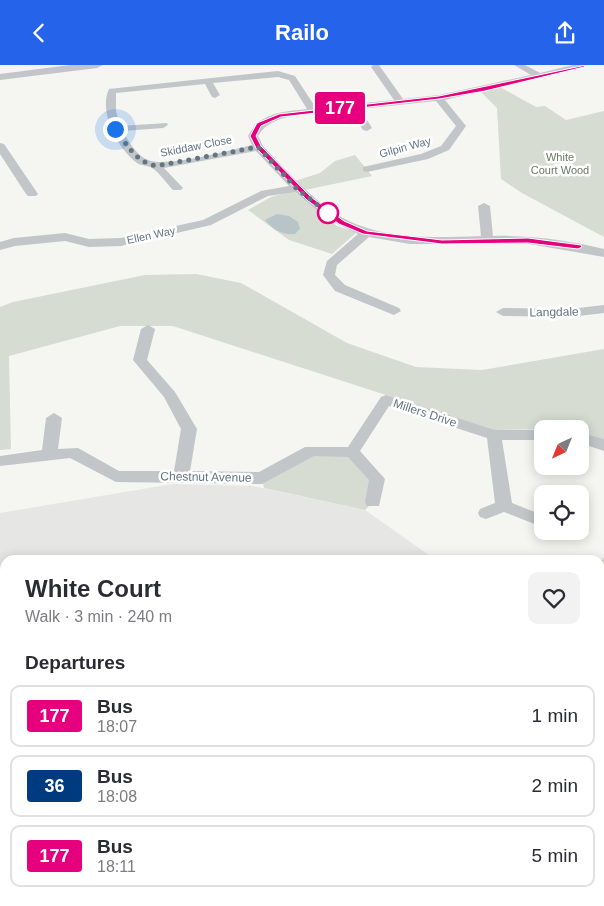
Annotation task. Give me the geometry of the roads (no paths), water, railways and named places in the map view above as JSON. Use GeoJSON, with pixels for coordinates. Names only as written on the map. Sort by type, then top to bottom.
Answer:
{"type":"FeatureCollection","features":[{"type":"Feature","properties":{"kind":"street"},"geometry":{"type":"LineString","coordinates":[[0,77],[97,65]]}},
{"type":"Feature","properties":{"kind":"street"},"geometry":{"type":"LineString","coordinates":[[518,65],[538,76]]}},
{"type":"Feature","properties":{"kind":"street"},"geometry":{"type":"LineString","coordinates":[[584,65],[439,98],[279,115],[259,125],[253,136],[258,147],[296,188],[341,222],[366,233],[442,242],[528,240],[578,247],[604,253]]}},
{"type":"Feature","properties":{"kind":"street"},"geometry":{"type":"LineString","coordinates":[[376,67],[400,102]]}},
{"type":"Feature","properties":{"kind":"street","name":"Skiddaw Close"},"geometry":{"type":"LineString","coordinates":[[258,147],[156,166],[145,164],[136,157],[115,129],[111,112],[110,88],[278,74],[292,78],[313,111]]}},
{"type":"Feature","properties":{"kind":"street"},"geometry":{"type":"LineString","coordinates":[[208,80],[215,95]]}},
{"type":"Feature","properties":{"kind":"street","name":"Gilpin Way"},"geometry":{"type":"LineString","coordinates":[[367,169],[424,157],[445,148],[461,126],[439,98]]}},
{"type":"Feature","properties":{"kind":"street"},"geometry":{"type":"LineString","coordinates":[[354,107],[366,128]]}},
{"type":"Feature","properties":{"kind":"street"},"geometry":{"type":"LineString","coordinates":[[115,129],[162,125]]}},
{"type":"Feature","properties":{"kind":"street"},"geometry":{"type":"LineString","coordinates":[[0,146],[5,161],[32,194]]}},
{"type":"Feature","properties":{"kind":"street"},"geometry":{"type":"LineString","coordinates":[[156,166],[178,188]]}},
{"type":"Feature","properties":{"kind":"street","name":"Ellen Way"},"geometry":{"type":"LineString","coordinates":[[0,246],[14,242],[65,237],[89,243],[121,242],[207,223],[265,193],[296,188]]}},
{"type":"Feature","properties":{"kind":"street"},"geometry":{"type":"LineString","coordinates":[[484,206],[486,241]]}},
{"type":"Feature","properties":{"kind":"street"},"geometry":{"type":"LineString","coordinates":[[366,233],[331,264],[329,275],[340,288],[394,311]]}},
{"type":"Feature","properties":{"kind":"street","name":"Langdale"},"geometry":{"type":"LineString","coordinates":[[503,312],[570,313],[604,309]]}},
{"type":"Feature","properties":{"kind":"street"},"geometry":{"type":"LineString","coordinates":[[148,329],[140,360],[170,395],[189,429],[181,477]]}},
{"type":"Feature","properties":{"kind":"street","name":"Millers Drive"},"geometry":{"type":"LineString","coordinates":[[352,452],[386,401],[494,435],[534,435]]}},
{"type":"Feature","properties":{"kind":"street"},"geometry":{"type":"LineString","coordinates":[[50,455],[54,418]]}},
{"type":"Feature","properties":{"kind":"street"},"geometry":{"type":"LineString","coordinates":[[494,435],[504,506]]}},
{"type":"Feature","properties":{"kind":"street"},"geometry":{"type":"LineString","coordinates":[[589,440],[603,444],[604,446]]}},
{"type":"Feature","properties":{"kind":"street","name":"Chestnut Avenue"},"geometry":{"type":"LineString","coordinates":[[0,461],[72,452],[116,476],[262,478],[311,451],[352,452]]}},
{"type":"Feature","properties":{"kind":"street"},"geometry":{"type":"LineString","coordinates":[[352,452],[377,479],[372,502]]}},
{"type":"Feature","properties":{"kind":"street"},"geometry":{"type":"LineString","coordinates":[[486,513],[504,506],[534,518]]}},
{"type":"Feature","properties":{"kind":"park label","name":"White Court Wood"},"geometry":{"type":"Point","coordinates":[560,163]}}]}
